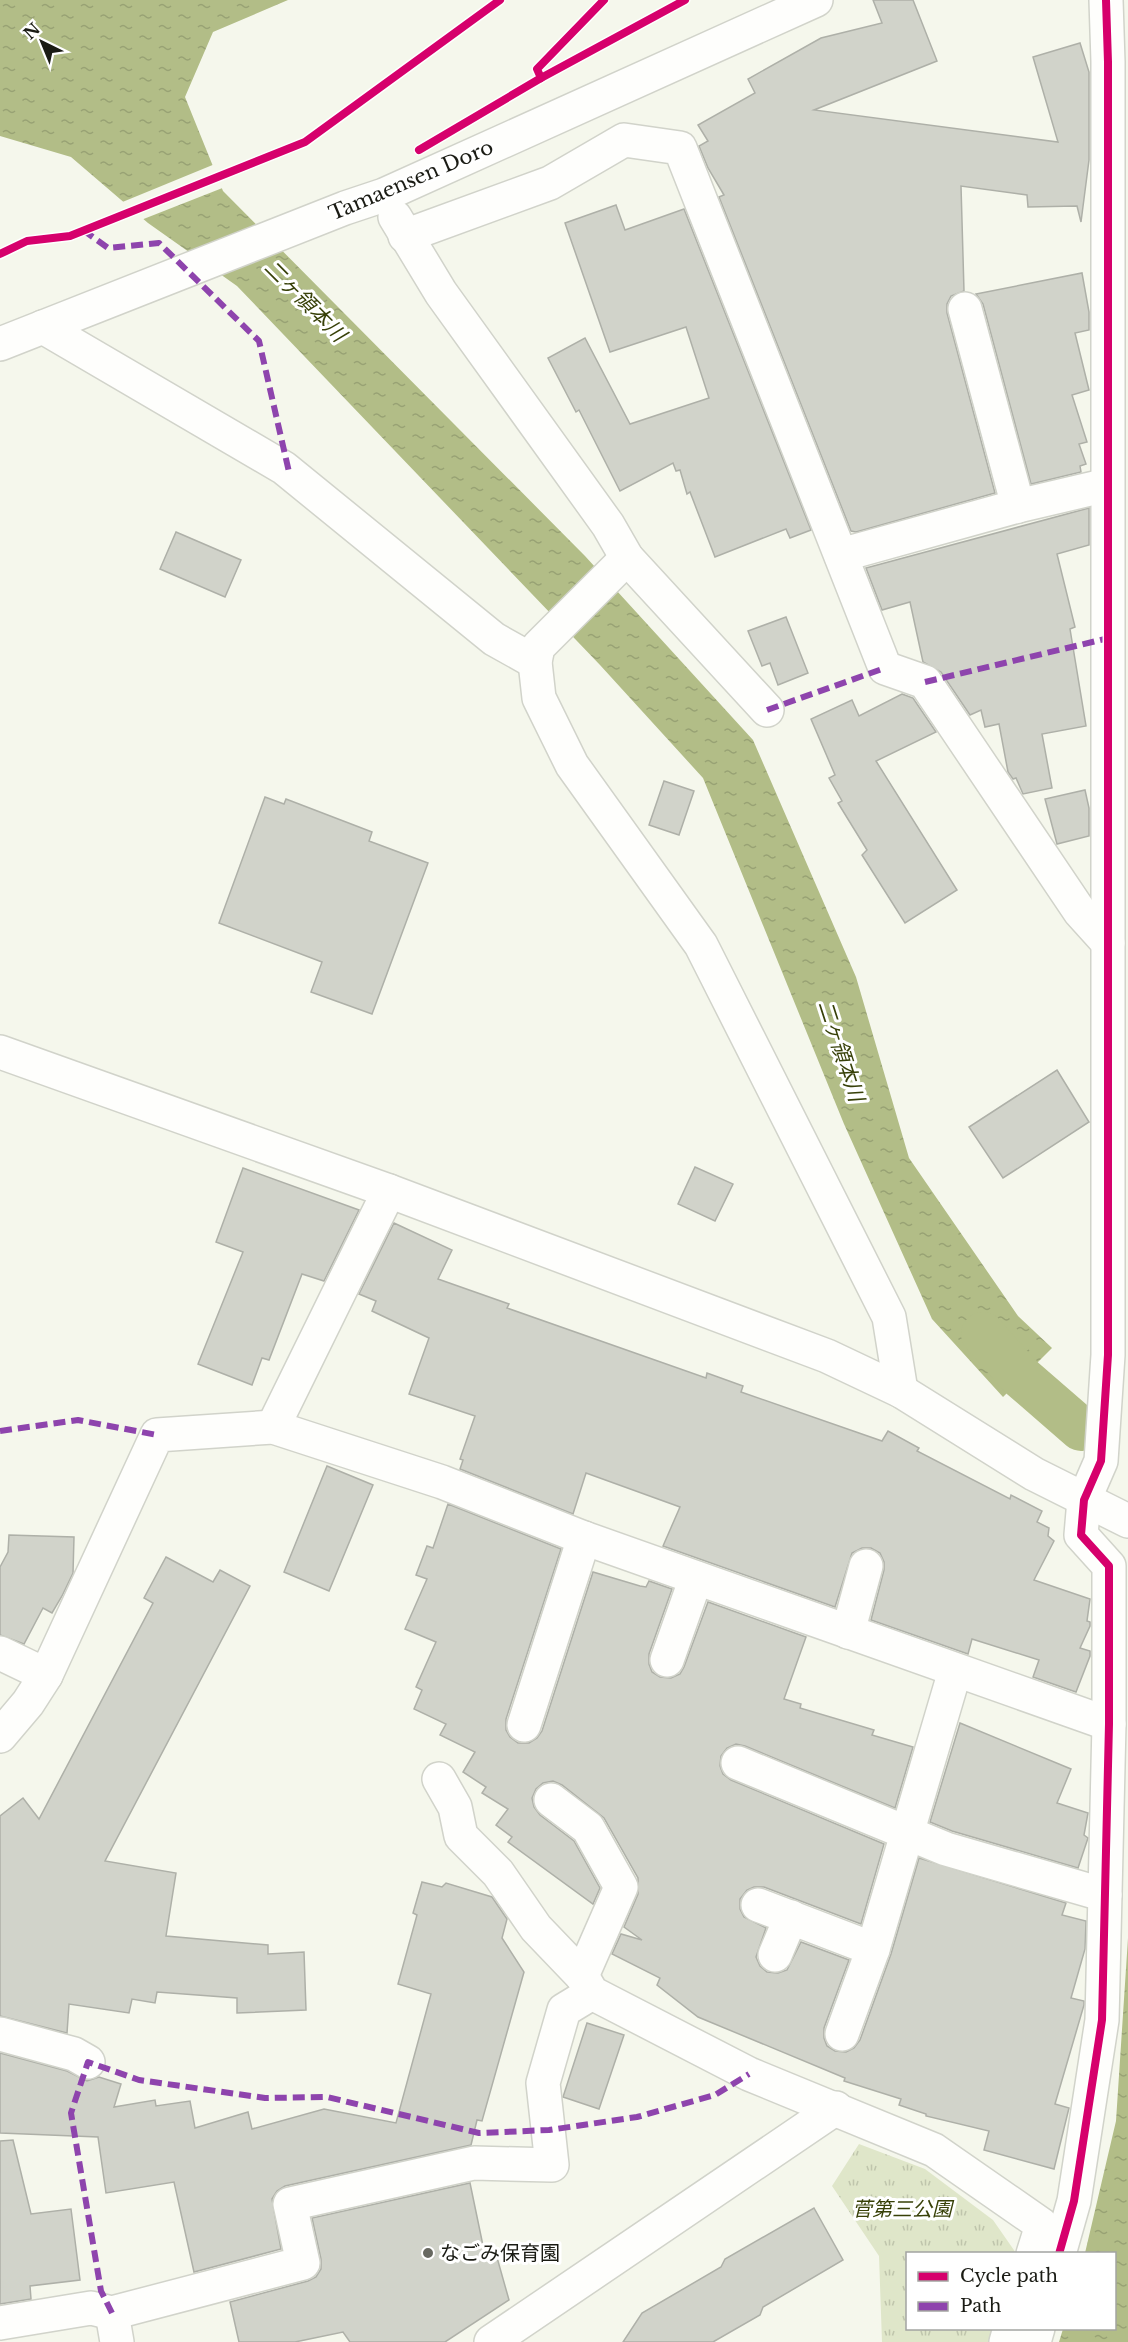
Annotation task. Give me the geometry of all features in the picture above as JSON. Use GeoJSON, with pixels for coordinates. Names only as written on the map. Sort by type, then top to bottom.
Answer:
{"type":"FeatureCollection","features":[{"type":"Feature","properties":{"kind":"street","name":"Tamaensen Doro"},"geometry":{"type":"LineString","coordinates":[[0,344],[345,208],[384,195],[816,0]]}},
{"type":"Feature","properties":{"kind":"street"},"geometry":{"type":"LineString","coordinates":[[1059,2252],[1074,2201],[1102,2020],[1109,1724],[1109,1566],[1081,1535],[1084,1500],[1101,1461],[1108,1356],[1108,62],[1106,0]]}},
{"type":"Feature","properties":{"kind":"street"},"geometry":{"type":"LineString","coordinates":[[405,236],[550,183],[624,140],[680,148],[885,668],[925,682],[1080,912],[1108,943]]}},
{"type":"Feature","properties":{"kind":"street"},"geometry":{"type":"LineString","coordinates":[[384,195],[405,236],[441,293],[608,525],[627,558],[767,710]]}},
{"type":"Feature","properties":{"kind":"street"},"geometry":{"type":"LineString","coordinates":[[965,309],[1018,506]]}},
{"type":"Feature","properties":{"kind":"street"},"geometry":{"type":"LineString","coordinates":[[44,327],[284,468],[494,639],[536,655]]}},
{"type":"Feature","properties":{"kind":"street"},"geometry":{"type":"LineString","coordinates":[[841,555],[1018,506],[1107,485]]}},
{"type":"Feature","properties":{"kind":"street"},"geometry":{"type":"LineString","coordinates":[[627,558],[536,655],[539,698],[572,765],[701,945],[889,1317],[901,1391]]}},
{"type":"Feature","properties":{"kind":"street"},"geometry":{"type":"LineString","coordinates":[[0,1052],[389,1191],[827,1356],[901,1391],[1034,1474],[1124,1519]]}},
{"type":"Feature","properties":{"kind":"street"},"geometry":{"type":"LineString","coordinates":[[273,1427],[389,1191]]}},
{"type":"Feature","properties":{"kind":"street"},"geometry":{"type":"LineString","coordinates":[[0,1736],[28,1703],[46,1675],[157,1435],[273,1427],[442,1482],[584,1538],[1109,1724]]}},
{"type":"Feature","properties":{"kind":"street"},"geometry":{"type":"LineString","coordinates":[[524,1725],[584,1538]]}},
{"type":"Feature","properties":{"kind":"street"},"geometry":{"type":"LineString","coordinates":[[848,1632],[866,1566]]}},
{"type":"Feature","properties":{"kind":"street"},"geometry":{"type":"LineString","coordinates":[[668,1660],[696,1578]]}},
{"type":"Feature","properties":{"kind":"street"},"geometry":{"type":"LineString","coordinates":[[0,1653],[46,1675]]}},
{"type":"Feature","properties":{"kind":"street"},"geometry":{"type":"LineString","coordinates":[[842,2034],[873,1949],[955,1671]]}},
{"type":"Feature","properties":{"kind":"street"},"geometry":{"type":"LineString","coordinates":[[738,1763],[946,1849],[1105,1895]]}},
{"type":"Feature","properties":{"kind":"street"},"geometry":{"type":"LineString","coordinates":[[440,1779],[455,1807],[461,1836],[498,1873],[536,1928],[587,1984],[749,2074],[934,2150],[1042,2225],[1033,2252]]}},
{"type":"Feature","properties":{"kind":"street"},"geometry":{"type":"LineString","coordinates":[[0,2323],[91,2308],[115,2328],[303,2263],[290,2204],[474,2163],[552,2165],[543,2083],[564,2010],[587,1984],[621,1887],[588,1828],[551,1800]]}},
{"type":"Feature","properties":{"kind":"street"},"geometry":{"type":"LineString","coordinates":[[758,1905],[873,1949]]}},
{"type":"Feature","properties":{"kind":"street"},"geometry":{"type":"LineString","coordinates":[[775,1955],[791,1917]]}},
{"type":"Feature","properties":{"kind":"street"},"geometry":{"type":"LineString","coordinates":[[0,2034],[74,2054],[88,2062]]}},
{"type":"Feature","properties":{"kind":"street"},"geometry":{"type":"LineString","coordinates":[[491,2342],[836,2109]]}},
{"type":"Feature","properties":{"kind":"green space","name":"菅第三公園"},"geometry":{"type":"Polygon","coordinates":[[[859,2144],[925,2169],[993,2220],[1015,2252],[906,2252],[906,2330],[993,2330],[989,2342],[882,2342],[879,2256],[832,2186],[859,2144]]]}},
{"type":"Feature","properties":{"kind":"water"},"geometry":{"type":"Polygon","coordinates":[[[0,0],[288,0],[213,32],[185,97],[223,191],[585,556],[753,740],[856,977],[909,1158],[1018,1316],[1052,1348],[1003,1397],[932,1319],[844,1124],[703,778],[600,665],[237,286],[148,223],[71,157],[0,136],[0,0]]]}},
{"type":"Feature","properties":{"kind":"water"},"geometry":{"type":"Polygon","coordinates":[[[1128,1938],[1128,2342],[1059,2342],[1063,2330],[1116,2330],[1116,2252],[1085,2252],[1116,2121],[1128,1938]]]}},
{"type":"Feature","properties":{"kind":"pier"},"geometry":{"type":"Polygon","coordinates":[[[215,164],[225,187],[141,220],[120,203],[215,164]]]}},
{"type":"Feature","properties":{"kind":"building"},"geometry":{"type":"Polygon","coordinates":[[[873,0],[913,0],[937,61],[814,110],[1058,142],[1033,57],[1080,43],[1089,72],[1089,160],[1081,222],[1077,206],[1028,207],[1027,195],[961,186],[964,291],[951,296],[947,304],[947,313],[995,493],[856,532],[851,531],[719,197],[724,195],[708,168],[699,146],[708,141],[698,125],[755,93],[748,79],[821,38],[882,23],[873,0]]]}},
{"type":"Feature","properties":{"kind":"building"},"geometry":{"type":"Polygon","coordinates":[[[616,205],[625,230],[684,209],[811,530],[790,538],[786,529],[715,557],[690,492],[687,494],[680,470],[676,471],[673,463],[620,491],[579,410],[576,412],[548,358],[585,338],[630,424],[709,398],[686,327],[610,352],[565,223],[616,205]]]}},
{"type":"Feature","properties":{"kind":"building"},"geometry":{"type":"Polygon","coordinates":[[[1082,273],[1089,312],[1089,330],[1075,333],[1089,390],[1072,395],[1087,442],[1079,444],[1086,464],[1080,466],[1081,472],[1031,484],[983,304],[976,294],[1082,273]]]}},
{"type":"Feature","properties":{"kind":"building"},"geometry":{"type":"Polygon","coordinates":[[[1089,508],[1089,545],[1057,554],[1075,627],[1070,629],[1086,726],[1042,734],[1052,788],[1023,794],[1016,778],[1013,779],[1008,772],[999,724],[985,727],[981,710],[970,715],[941,672],[923,662],[910,602],[882,610],[866,568],[1089,508]]]}},
{"type":"Feature","properties":{"kind":"building"},"geometry":{"type":"Polygon","coordinates":[[[176,532],[241,560],[225,597],[160,569],[176,532]]]}},
{"type":"Feature","properties":{"kind":"building"},"geometry":{"type":"Polygon","coordinates":[[[786,617],[808,673],[778,685],[770,663],[762,666],[748,631],[786,617]]]}},
{"type":"Feature","properties":{"kind":"building"},"geometry":{"type":"Polygon","coordinates":[[[902,694],[913,698],[936,732],[876,761],[957,890],[905,923],[862,855],[867,850],[838,803],[842,801],[829,778],[835,775],[811,719],[852,700],[859,716],[902,694]]]}},
{"type":"Feature","properties":{"kind":"building"},"geometry":{"type":"Polygon","coordinates":[[[664,781],[694,791],[679,835],[649,825],[664,781]]]}},
{"type":"Feature","properties":{"kind":"building"},"geometry":{"type":"Polygon","coordinates":[[[1085,790],[1089,808],[1089,836],[1057,844],[1045,799],[1085,790]]]}},
{"type":"Feature","properties":{"kind":"building"},"geometry":{"type":"Polygon","coordinates":[[[265,797],[284,804],[286,799],[372,832],[369,841],[428,863],[372,1014],[311,992],[322,962],[219,923],[265,797]]]}},
{"type":"Feature","properties":{"kind":"building"},"geometry":{"type":"Polygon","coordinates":[[[1057,1070],[1089,1122],[1003,1178],[969,1127],[1057,1070]]]}},
{"type":"Feature","properties":{"kind":"building"},"geometry":{"type":"Polygon","coordinates":[[[695,1167],[733,1184],[715,1221],[678,1204],[695,1167]]]}},
{"type":"Feature","properties":{"kind":"building"},"geometry":{"type":"Polygon","coordinates":[[[243,1168],[359,1210],[324,1281],[302,1274],[269,1360],[262,1358],[252,1385],[198,1364],[243,1252],[216,1242],[243,1168]]]}},
{"type":"Feature","properties":{"kind":"building"},"geometry":{"type":"Polygon","coordinates":[[[394,1223],[452,1250],[438,1279],[509,1304],[507,1308],[706,1378],[707,1373],[743,1386],[741,1392],[882,1441],[888,1431],[919,1448],[917,1451],[1010,1499],[1011,1495],[1042,1511],[1037,1522],[1049,1528],[1048,1536],[1054,1541],[1034,1580],[1090,1599],[1087,1621],[1090,1622],[1090,1626],[1080,1648],[1090,1651],[1090,1656],[1076,1692],[1033,1677],[1039,1660],[972,1639],[968,1654],[871,1620],[884,1562],[880,1553],[871,1548],[862,1548],[852,1553],[835,1607],[663,1546],[680,1507],[586,1473],[573,1514],[460,1469],[463,1460],[460,1459],[475,1416],[409,1394],[429,1338],[372,1311],[376,1301],[359,1294],[394,1223]]]}},
{"type":"Feature","properties":{"kind":"building"},"geometry":{"type":"Polygon","coordinates":[[[327,1466],[373,1485],[329,1591],[284,1572],[327,1466]]]}},
{"type":"Feature","properties":{"kind":"building"},"geometry":{"type":"Polygon","coordinates":[[[448,1504],[561,1549],[506,1719],[506,1730],[510,1737],[518,1743],[529,1743],[542,1731],[593,1572],[640,1586],[646,1587],[649,1581],[672,1589],[649,1654],[652,1672],[660,1677],[671,1678],[680,1674],[708,1602],[806,1637],[784,1699],[801,1704],[800,1708],[874,1730],[872,1735],[913,1747],[895,1808],[745,1746],[736,1744],[727,1748],[721,1756],[720,1766],[723,1774],[731,1780],[884,1844],[861,1924],[764,1887],[747,1890],[740,1899],[740,1909],[744,1917],[766,1928],[756,1957],[760,1966],[767,1972],[778,1973],[787,1970],[801,1942],[849,1960],[824,2028],[827,2046],[835,2051],[846,2052],[854,2048],[860,2040],[891,1954],[919,1858],[1066,1903],[1062,1915],[1086,1921],[1085,1949],[1071,1998],[1084,2001],[1084,2005],[1055,2104],[1069,2108],[1054,2169],[984,2150],[989,2131],[926,2116],[926,2114],[899,2105],[901,2099],[844,2081],[845,2078],[698,2017],[657,1985],[660,1978],[612,1954],[621,1934],[642,1940],[624,1927],[638,1894],[638,1878],[604,1818],[562,1785],[553,1781],[543,1783],[536,1789],[532,1798],[534,1807],[540,1815],[574,1841],[600,1888],[593,1904],[508,1842],[512,1837],[496,1825],[508,1809],[482,1793],[486,1787],[463,1772],[475,1752],[440,1735],[446,1724],[414,1709],[422,1690],[416,1687],[436,1642],[405,1629],[427,1579],[416,1575],[427,1546],[433,1548],[448,1504]]]}},
{"type":"Feature","properties":{"kind":"building"},"geometry":{"type":"Polygon","coordinates":[[[9,1535],[74,1537],[73,1573],[52,1613],[43,1608],[24,1644],[0,1635],[0,1567],[8,1552],[9,1535]]]}},
{"type":"Feature","properties":{"kind":"building"},"geometry":{"type":"Polygon","coordinates":[[[166,1557],[213,1582],[220,1570],[250,1586],[105,1861],[176,1873],[166,1936],[268,1945],[268,1954],[304,1952],[306,2010],[237,2013],[237,1998],[157,1992],[155,2003],[132,1999],[129,2013],[69,2004],[67,2033],[0,2016],[0,1816],[23,1798],[39,1819],[153,1603],[144,1598],[166,1557]]]}},
{"type":"Feature","properties":{"kind":"building"},"geometry":{"type":"Polygon","coordinates":[[[960,1723],[1071,1769],[1057,1803],[1088,1813],[1084,1835],[1088,1838],[1078,1868],[952,1831],[930,1822],[960,1723]]]}},
{"type":"Feature","properties":{"kind":"building"},"geometry":{"type":"Polygon","coordinates":[[[422,1882],[442,1887],[446,1883],[492,1897],[507,1919],[502,1938],[524,1972],[482,2121],[477,2120],[471,2145],[285,2186],[277,2191],[272,2199],[281,2249],[194,2272],[174,2182],[106,2193],[98,2137],[0,2133],[0,2053],[67,2071],[87,2081],[99,2077],[121,2084],[114,2107],[155,2100],[156,2106],[190,2101],[195,2128],[248,2112],[252,2129],[324,2109],[396,2123],[431,1994],[398,1984],[417,1915],[413,1913],[422,1882]]]}},
{"type":"Feature","properties":{"kind":"building"},"geometry":{"type":"Polygon","coordinates":[[[587,2023],[624,2035],[599,2109],[563,2097],[587,2023]]]}},
{"type":"Feature","properties":{"kind":"building"},"geometry":{"type":"Polygon","coordinates":[[[13,2140],[31,2214],[71,2209],[80,2280],[30,2286],[31,2299],[0,2304],[0,2141],[13,2140]]]}},
{"type":"Feature","properties":{"kind":"building"},"geometry":{"type":"Polygon","coordinates":[[[470,2183],[486,2260],[496,2254],[509,2300],[445,2342],[350,2342],[343,2332],[295,2342],[239,2342],[230,2302],[308,2281],[316,2277],[321,2269],[312,2218],[470,2183]]]}},
{"type":"Feature","properties":{"kind":"building"},"geometry":{"type":"Polygon","coordinates":[[[814,2208],[843,2260],[763,2307],[760,2315],[713,2342],[623,2342],[642,2313],[721,2267],[725,2259],[814,2208]]]}},
{"type":"Feature","properties":{"kind":"waterway","name":"二ヶ領本川"},"geometry":{"type":"LineString","coordinates":[[983,1334],[1021,1377],[1081,1429]]}},
{"type":"Feature","properties":{"kind":"marked path"},"geometry":{"type":"LineString","coordinates":[[83,230],[108,248],[159,243],[259,341],[289,472]]}},
{"type":"Feature","properties":{"kind":"marked path"},"geometry":{"type":"LineString","coordinates":[[925,682],[1109,638]]}},
{"type":"Feature","properties":{"kind":"marked path"},"geometry":{"type":"LineString","coordinates":[[767,710],[885,668]]}},
{"type":"Feature","properties":{"kind":"marked path"},"geometry":{"type":"LineString","coordinates":[[0,1431],[78,1420],[157,1435]]}},
{"type":"Feature","properties":{"kind":"marked path"},"geometry":{"type":"LineString","coordinates":[[112,2313],[101,2291],[71,2113],[88,2062],[139,2080],[265,2098],[327,2097],[479,2133],[549,2130],[637,2117],[715,2095],[749,2074]]}},
{"type":"Feature","properties":{"kind":"cycle path"},"geometry":{"type":"LineString","coordinates":[[0,254],[27,241],[70,236],[305,142],[500,0]]}},
{"type":"Feature","properties":{"kind":"cycle path"},"geometry":{"type":"LineString","coordinates":[[541,78],[537,69],[604,0]]}},
{"type":"Feature","properties":{"kind":"cycle path"},"geometry":{"type":"LineString","coordinates":[[419,150],[541,78],[685,0]]}},
{"type":"Feature","properties":{"kind":"cycle path"},"geometry":{"type":"LineString","coordinates":[[1060,2252],[1074,2201],[1102,2020],[1109,1724],[1109,1566],[1081,1535],[1084,1500],[1101,1461],[1108,1355],[1108,62],[1106,0]]}},
{"type":"Feature","properties":{"kind":"place","name":"なごみ保育園"},"geometry":{"type":"Point","coordinates":[428,2253]}}]}
